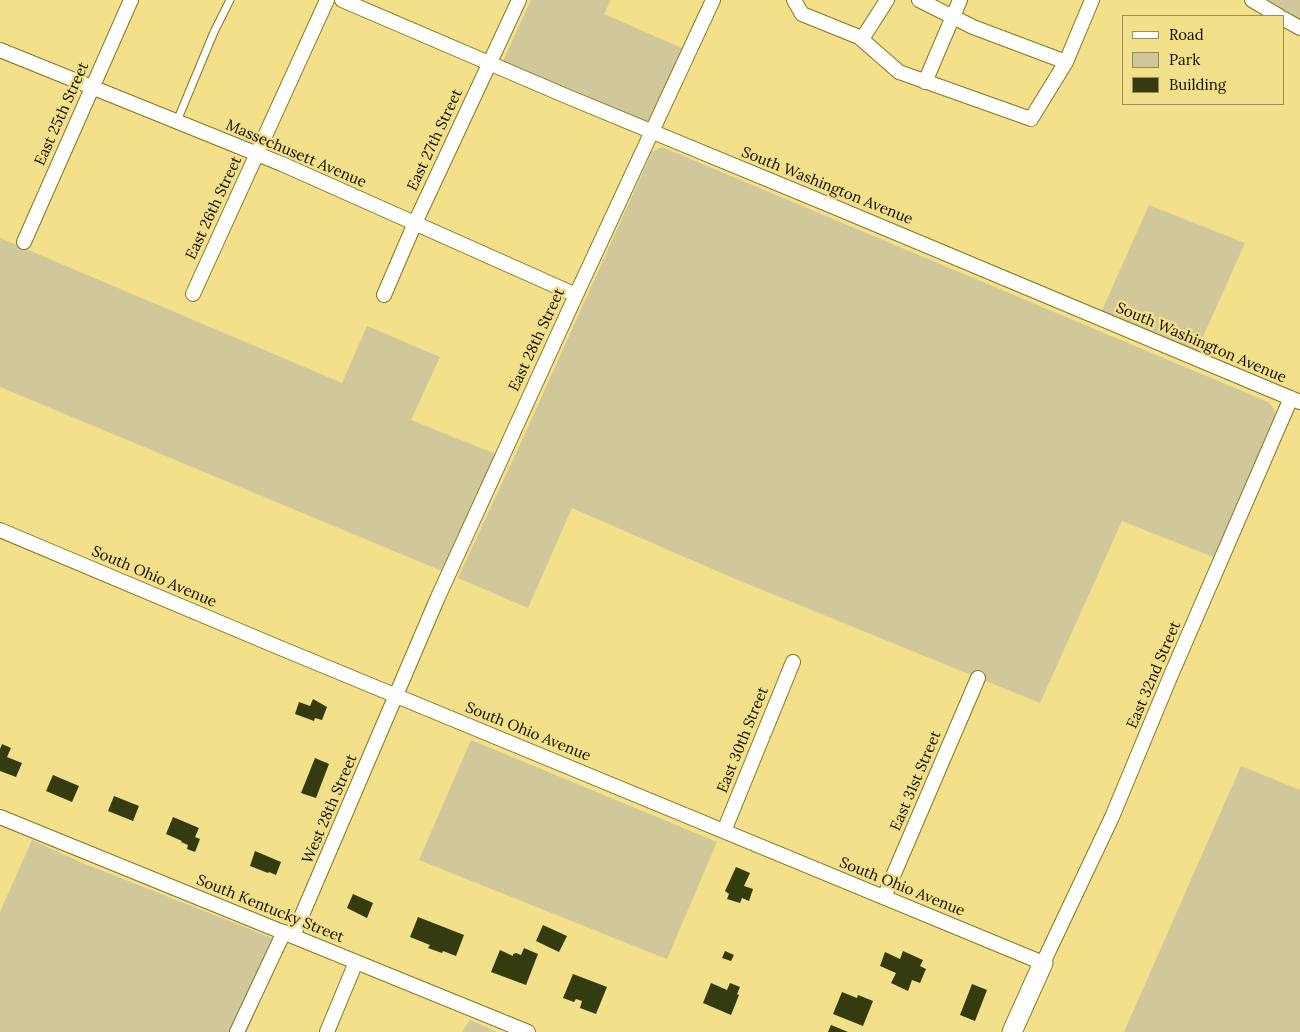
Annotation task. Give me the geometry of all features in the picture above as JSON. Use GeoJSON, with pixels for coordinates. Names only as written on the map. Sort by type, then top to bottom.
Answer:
{"type":"FeatureCollection","features":[{"type":"Feature","properties":{"kind":"street","name":"East 25th Street"},"geometry":{"type":"LineString","coordinates":[[24,242],[131,0]]}},
{"type":"Feature","properties":{"kind":"street","name":"East 26th Street"},"geometry":{"type":"LineString","coordinates":[[192,294],[327,0]]}},
{"type":"Feature","properties":{"kind":"street","name":"South Washington Avenue"},"geometry":{"type":"LineString","coordinates":[[342,0],[652,132],[1295,400]]}},
{"type":"Feature","properties":{"kind":"street","name":"East 27th Street"},"geometry":{"type":"LineString","coordinates":[[384,295],[415,223],[519,0]]}},
{"type":"Feature","properties":{"kind":"street","name":"East 28th Street"},"geometry":{"type":"LineString","coordinates":[[396,695],[438,597],[713,0]]}},
{"type":"Feature","properties":{"kind":"street"},"geometry":{"type":"LineString","coordinates":[[794,0],[802,14],[859,37],[899,72],[1031,119],[1066,62],[1092,0]]}},
{"type":"Feature","properties":{"kind":"street"},"geometry":{"type":"LineString","coordinates":[[862,39],[887,0]]}},
{"type":"Feature","properties":{"kind":"street"},"geometry":{"type":"LineString","coordinates":[[919,0],[973,27],[1066,62]]}},
{"type":"Feature","properties":{"kind":"street"},"geometry":{"type":"LineString","coordinates":[[924,82],[960,0]]}},
{"type":"Feature","properties":{"kind":"street"},"geometry":{"type":"LineString","coordinates":[[1252,0],[1277,15]]}},
{"type":"Feature","properties":{"kind":"street"},"geometry":{"type":"LineString","coordinates":[[1285,20],[1300,28]]}},
{"type":"Feature","properties":{"kind":"street","name":"Massechusett Avenue"},"geometry":{"type":"LineString","coordinates":[[0,50],[257,154],[576,295]]}},
{"type":"Feature","properties":{"kind":"street","name":"East 32nd Street"},"geometry":{"type":"LineString","coordinates":[[1043,963],[1112,817],[1167,683],[1295,400]]}},
{"type":"Feature","properties":{"kind":"street","name":"South Ohio Avenue"},"geometry":{"type":"LineString","coordinates":[[0,530],[1043,963]]}},
{"type":"Feature","properties":{"kind":"street","name":"East 30th Street"},"geometry":{"type":"LineString","coordinates":[[724,831],[793,662]]}},
{"type":"Feature","properties":{"kind":"street","name":"East 31st Street"},"geometry":{"type":"LineString","coordinates":[[884,897],[978,678]]}},
{"type":"Feature","properties":{"kind":"street","name":"West 28th Street"},"geometry":{"type":"LineString","coordinates":[[237,1032],[289,934],[396,695]]}},
{"type":"Feature","properties":{"kind":"street","name":"South Kentucky Street"},"geometry":{"type":"LineString","coordinates":[[0,817],[528,1032]]}},
{"type":"Feature","properties":{"kind":"street"},"geometry":{"type":"LineString","coordinates":[[328,1032],[356,962]]}},
{"type":"Feature","properties":{"kind":"street"},"geometry":{"type":"LineString","coordinates":[[1012,1032],[1043,963]]}},
{"type":"Feature","properties":{"kind":"lane"},"geometry":{"type":"LineString","coordinates":[[177,121],[214,32],[230,0]]}},
{"type":"Feature","properties":{"kind":"green space"},"geometry":{"type":"Polygon","coordinates":[[[531,0],[611,0],[604,14],[684,49],[651,122],[642,123],[506,68],[504,59],[531,0]]]}},
{"type":"Feature","properties":{"kind":"green space"},"geometry":{"type":"Polygon","coordinates":[[[1252,0],[1300,0],[1300,22],[1252,0]]]}},
{"type":"Feature","properties":{"kind":"green space"},"geometry":{"type":"Polygon","coordinates":[[[662,147],[1268,402],[1274,409],[1277,420],[1218,559],[1122,521],[1040,703],[733,578],[572,508],[528,608],[458,578],[652,152],[662,147]]]}},
{"type":"Feature","properties":{"kind":"green space"},"geometry":{"type":"Polygon","coordinates":[[[1149,205],[1245,243],[1194,357],[1099,317],[1149,205]]]}},
{"type":"Feature","properties":{"kind":"green space"},"geometry":{"type":"Polygon","coordinates":[[[0,238],[342,383],[367,326],[440,357],[411,420],[496,454],[442,571],[0,387],[0,238]]]}},
{"type":"Feature","properties":{"kind":"green space"},"geometry":{"type":"Polygon","coordinates":[[[471,740],[717,842],[667,959],[419,860],[471,740]]]}},
{"type":"Feature","properties":{"kind":"green space"},"geometry":{"type":"Polygon","coordinates":[[[1241,766],[1300,790],[1300,1032],[1124,1032],[1241,766]]]}},
{"type":"Feature","properties":{"kind":"green space"},"geometry":{"type":"Polygon","coordinates":[[[32,840],[80,862],[285,943],[247,1032],[0,1032],[0,912],[32,840]]]}},
{"type":"Feature","properties":{"kind":"green space"},"geometry":{"type":"Polygon","coordinates":[[[470,1020],[497,1032],[462,1032],[470,1020]]]}},
{"type":"Feature","properties":{"kind":"building"},"geometry":{"type":"Polygon","coordinates":[[[313,699],[327,707],[322,720],[315,718],[314,721],[295,714],[299,702],[310,706],[313,699]]]}},
{"type":"Feature","properties":{"kind":"building"},"geometry":{"type":"Polygon","coordinates":[[[2,744],[11,748],[7,757],[22,763],[16,777],[0,771],[0,749],[2,744]]]}},
{"type":"Feature","properties":{"kind":"building"},"geometry":{"type":"Polygon","coordinates":[[[315,758],[329,764],[316,798],[301,793],[315,758]]]}},
{"type":"Feature","properties":{"kind":"building"},"geometry":{"type":"Polygon","coordinates":[[[53,775],[79,786],[72,802],[46,791],[53,775]]]}},
{"type":"Feature","properties":{"kind":"building"},"geometry":{"type":"Polygon","coordinates":[[[114,796],[139,806],[133,821],[108,811],[114,796]]]}},
{"type":"Feature","properties":{"kind":"building"},"geometry":{"type":"Polygon","coordinates":[[[173,817],[199,828],[195,837],[200,839],[195,852],[187,849],[188,845],[182,841],[166,834],[173,817]]]}},
{"type":"Feature","properties":{"kind":"building"},"geometry":{"type":"Polygon","coordinates":[[[255,851],[281,862],[276,875],[250,866],[255,851]]]}},
{"type":"Feature","properties":{"kind":"building"},"geometry":{"type":"Polygon","coordinates":[[[736,867],[750,873],[744,886],[753,889],[749,901],[742,898],[740,903],[727,899],[729,894],[725,891],[736,867]]]}},
{"type":"Feature","properties":{"kind":"building"},"geometry":{"type":"Polygon","coordinates":[[[353,894],[373,903],[367,918],[347,908],[353,894]]]}},
{"type":"Feature","properties":{"kind":"building"},"geometry":{"type":"Polygon","coordinates":[[[418,917],[464,935],[456,956],[428,948],[430,945],[410,937],[418,917]]]}},
{"type":"Feature","properties":{"kind":"building"},"geometry":{"type":"Polygon","coordinates":[[[543,925],[567,936],[559,952],[536,941],[543,925]]]}},
{"type":"Feature","properties":{"kind":"building"},"geometry":{"type":"Polygon","coordinates":[[[524,948],[538,954],[526,985],[491,972],[500,950],[513,956],[516,953],[521,955],[524,948]]]}},
{"type":"Feature","properties":{"kind":"building"},"geometry":{"type":"Polygon","coordinates":[[[725,951],[734,955],[731,961],[722,958],[725,951]]]}},
{"type":"Feature","properties":{"kind":"building"},"geometry":{"type":"Polygon","coordinates":[[[903,951],[923,960],[920,966],[926,969],[920,983],[912,980],[908,991],[891,983],[896,973],[880,966],[885,952],[900,959],[903,951]]]}},
{"type":"Feature","properties":{"kind":"building"},"geometry":{"type":"Polygon","coordinates":[[[573,974],[607,987],[596,1014],[580,1008],[582,1001],[576,999],[574,1002],[563,998],[573,974]]]}},
{"type":"Feature","properties":{"kind":"building"},"geometry":{"type":"Polygon","coordinates":[[[711,983],[727,990],[730,983],[740,987],[731,1015],[703,1003],[711,983]]]}},
{"type":"Feature","properties":{"kind":"building"},"geometry":{"type":"Polygon","coordinates":[[[972,984],[987,990],[975,1021],[960,1015],[972,984]]]}},
{"type":"Feature","properties":{"kind":"building"},"geometry":{"type":"Polygon","coordinates":[[[842,992],[857,998],[858,995],[873,1001],[863,1026],[833,1014],[842,992]]]}},
{"type":"Feature","properties":{"kind":"building"},"geometry":{"type":"Polygon","coordinates":[[[831,1025],[848,1032],[828,1032],[831,1025]]]}}]}
